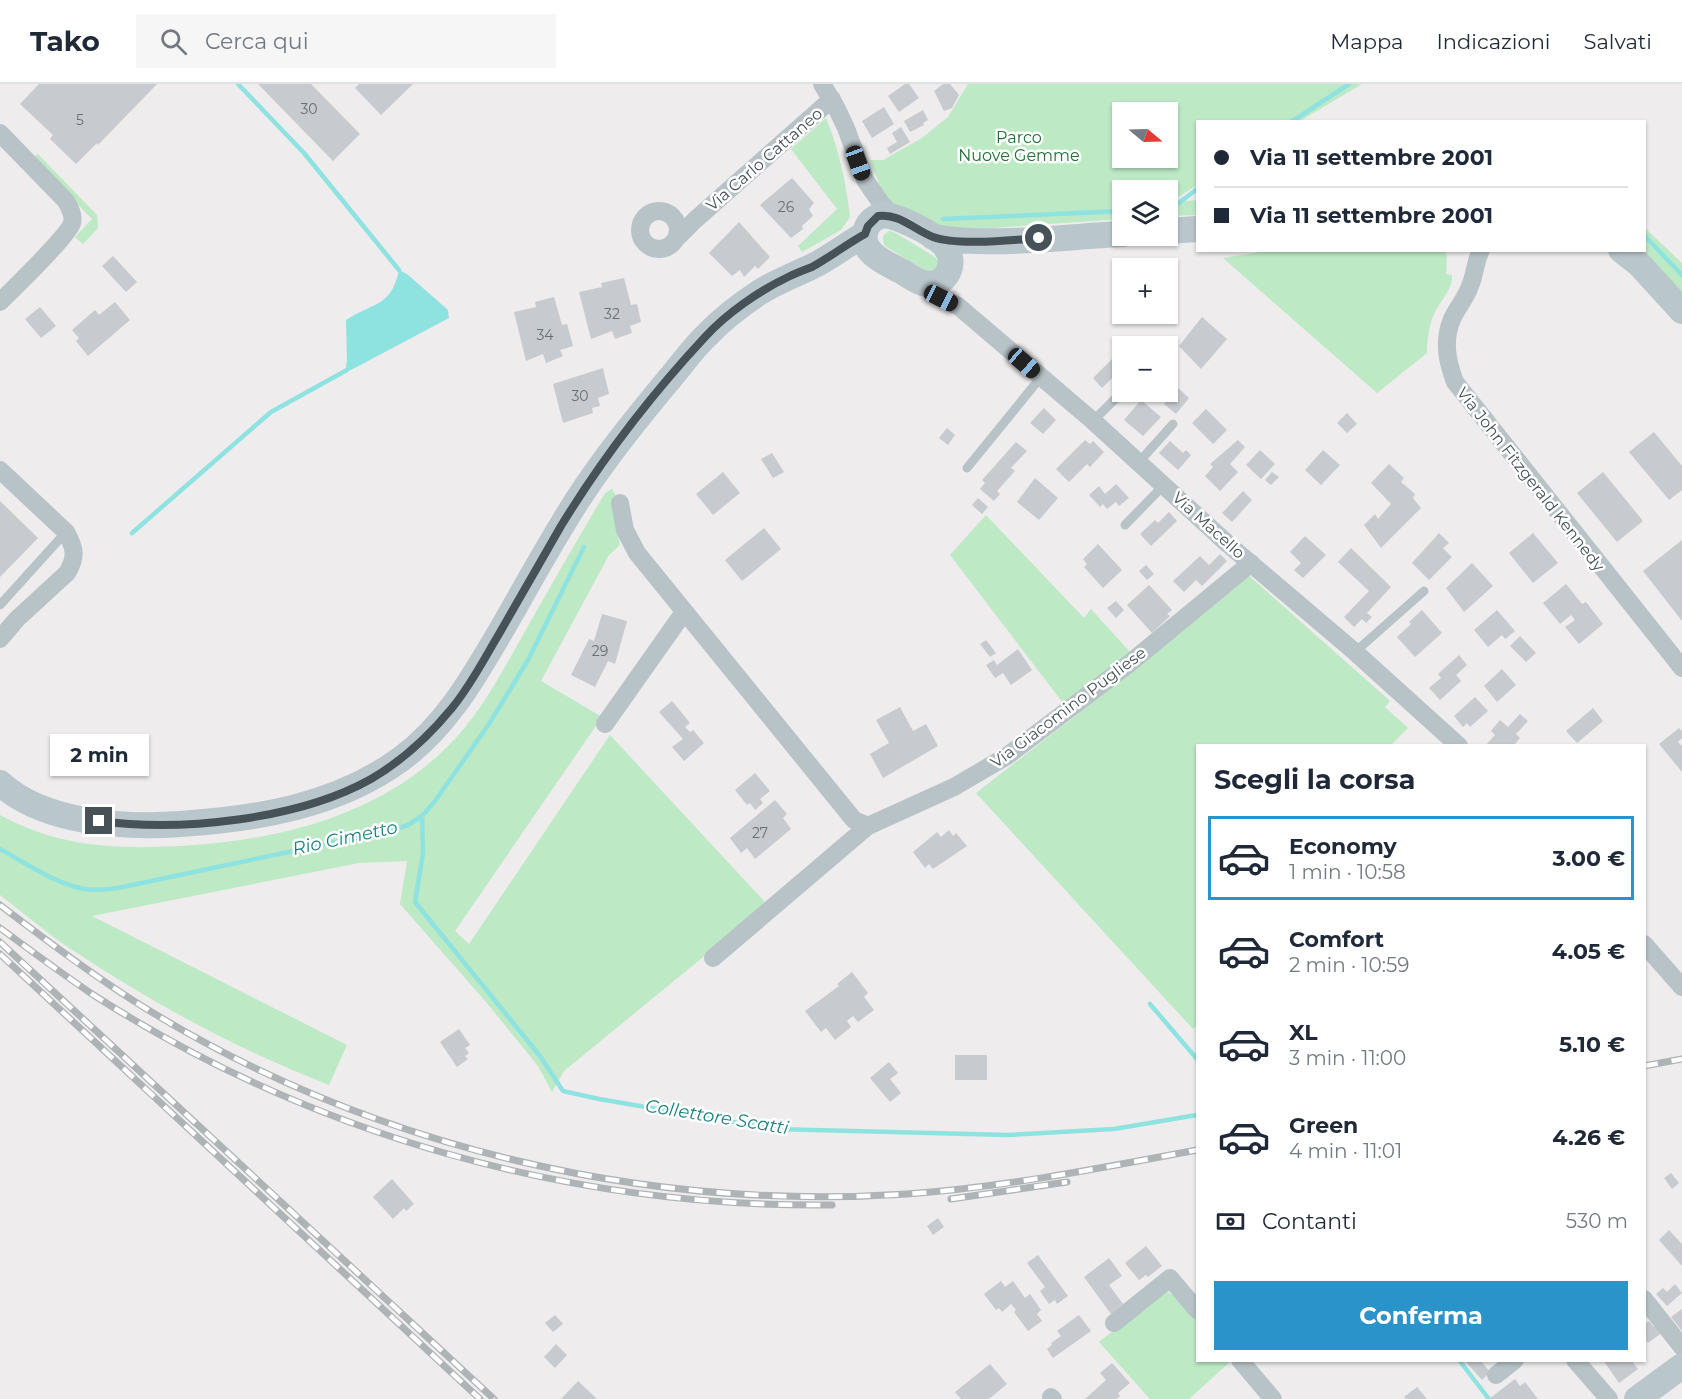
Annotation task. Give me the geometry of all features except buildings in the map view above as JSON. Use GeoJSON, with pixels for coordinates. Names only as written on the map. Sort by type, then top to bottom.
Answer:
{"type":"FeatureCollection","features":[{"type":"Feature","properties":{"kind":"main road"},"geometry":{"type":"LineString","coordinates":[[876,224],[865,243],[868,251],[922,283],[941,281],[963,255],[998,241]]}},
{"type":"Feature","properties":{"kind":"main road"},"geometry":{"type":"LineString","coordinates":[[0,783],[24,800],[48,810],[83,819],[154,826],[219,822],[284,811],[330,798],[370,779],[402,758],[427,736],[471,683],[592,476],[706,335],[759,292],[813,266],[876,224],[953,240],[998,241],[1112,235]]}},
{"type":"Feature","properties":{"kind":"main road"},"geometry":{"type":"LineString","coordinates":[[1178,230],[1196,229]]}},
{"type":"Feature","properties":{"kind":"main road"},"geometry":{"type":"LineString","coordinates":[[933,237],[950,255],[949,270]]}},
{"type":"Feature","properties":{"kind":"main road"},"geometry":{"type":"LineString","coordinates":[[1624,252],[1639,264],[1682,311]]}},
{"type":"Feature","properties":{"kind":"main road"},"geometry":{"type":"LineString","coordinates":[[813,266],[846,259],[878,259]]}},
{"type":"Feature","properties":{"kind":"main road"},"geometry":{"type":"LineString","coordinates":[[0,766],[24,788],[51,805],[83,819]]}},
{"type":"Feature","properties":{"kind":"main road"},"geometry":{"type":"LineString","coordinates":[[1637,1399],[1682,1366]]}},
{"type":"Feature","properties":{"kind":"street","name":"Via Carlo Cattaneo"},"geometry":{"type":"LineString","coordinates":[[674,241],[827,91],[846,128],[865,180],[881,203],[876,224]]}},
{"type":"Feature","properties":{"kind":"street"},"geometry":{"type":"LineString","coordinates":[[0,133],[66,201],[72,213],[72,219],[65,234],[0,302]]}},
{"type":"Feature","properties":{"kind":"street"},"geometry":{"type":"LineString","coordinates":[[656,211],[668,213],[676,222],[678,230],[674,241],[664,248],[651,247],[642,239],[640,227],[645,216],[656,211]]}},
{"type":"Feature","properties":{"kind":"street"},"geometry":{"type":"LineString","coordinates":[[676,222],[695,219]]}},
{"type":"Feature","properties":{"kind":"street"},"geometry":{"type":"LineString","coordinates":[[1470,252],[1474,270]]}},
{"type":"Feature","properties":{"kind":"street","name":"Via John Fitzgerald Kennedy"},"geometry":{"type":"LineString","coordinates":[[1480,252],[1472,284],[1452,319],[1448,333],[1446,352],[1455,382],[1682,668]]}},
{"type":"Feature","properties":{"kind":"street","name":"Via Macello"},"geometry":{"type":"LineString","coordinates":[[949,270],[958,306]]}},
{"type":"Feature","properties":{"kind":"street","name":"Via Macello"},"geometry":{"type":"LineString","coordinates":[[922,283],[941,298],[958,306],[1093,421],[1251,563],[1356,652],[1457,744]]}},
{"type":"Feature","properties":{"kind":"street"},"geometry":{"type":"LineString","coordinates":[[0,470],[66,532],[74,549],[72,564],[60,580],[17,619],[0,639]]}},
{"type":"Feature","properties":{"kind":"street"},"geometry":{"type":"LineString","coordinates":[[620,503],[625,530],[637,553],[854,820],[868,826]]}},
{"type":"Feature","properties":{"kind":"street","name":"Via Giacomino Pugliese"},"geometry":{"type":"LineString","coordinates":[[713,958],[868,826],[954,786],[1007,756],[1130,663],[1251,563]]}},
{"type":"Feature","properties":{"kind":"street"},"geometry":{"type":"LineString","coordinates":[[605,724],[684,612]]}},
{"type":"Feature","properties":{"kind":"street"},"geometry":{"type":"LineString","coordinates":[[1646,946],[1682,987]]}},
{"type":"Feature","properties":{"kind":"street"},"geometry":{"type":"LineString","coordinates":[[1114,1323],[1170,1278],[1196,1309]]}},
{"type":"Feature","properties":{"kind":"street"},"geometry":{"type":"LineString","coordinates":[[1646,1302],[1682,1347]]}},
{"type":"Feature","properties":{"kind":"street"},"geometry":{"type":"LineString","coordinates":[[1242,1362],[1273,1399]]}},
{"type":"Feature","properties":{"kind":"street"},"geometry":{"type":"LineString","coordinates":[[1496,1375],[1512,1362]]}},
{"type":"Feature","properties":{"kind":"street"},"geometry":{"type":"LineString","coordinates":[[1577,1362],[1609,1399]]}},
{"type":"Feature","properties":{"kind":"lane"},"geometry":{"type":"LineString","coordinates":[[967,468],[1041,377]]}},
{"type":"Feature","properties":{"kind":"lane"},"geometry":{"type":"LineString","coordinates":[[1093,421],[1112,402]]}},
{"type":"Feature","properties":{"kind":"lane"},"geometry":{"type":"LineString","coordinates":[[1139,462],[1173,424]]}},
{"type":"Feature","properties":{"kind":"lane"},"geometry":{"type":"LineString","coordinates":[[1125,525],[1164,485]]}},
{"type":"Feature","properties":{"kind":"lane"},"geometry":{"type":"LineString","coordinates":[[0,605],[66,532]]}},
{"type":"Feature","properties":{"kind":"lane"},"geometry":{"type":"LineString","coordinates":[[1356,652],[1424,591]]}},
{"type":"Feature","properties":{"kind":"green space","name":"Parco Nuove Gemme"},"geometry":{"type":"Polygon","coordinates":[[[968,84],[1362,84],[1302,120],[1196,120],[1196,186],[1178,197],[1178,180],[1112,180],[1112,220],[940,231],[889,201],[883,194],[870,160],[883,160],[922,138],[948,117],[968,84]]]}},
{"type":"Feature","properties":{"kind":"green space"},"geometry":{"type":"Polygon","coordinates":[[[826,118],[841,166],[850,217],[841,230],[802,252],[798,246],[837,209],[791,149],[826,118]]]}},
{"type":"Feature","properties":{"kind":"green space"},"geometry":{"type":"Polygon","coordinates":[[[38,154],[97,215],[98,228],[83,244],[75,237],[92,219],[33,158],[38,154]]]}},
{"type":"Feature","properties":{"kind":"green space","name":"Parco Nuove Gemme"},"geometry":{"type":"Polygon","coordinates":[[[1196,200],[1196,215],[1178,216],[1178,202],[1196,200]]]}},
{"type":"Feature","properties":{"kind":"green space"},"geometry":{"type":"Polygon","coordinates":[[[1646,229],[1682,263],[1682,294],[1641,252],[1646,252],[1646,229]]]}},
{"type":"Feature","properties":{"kind":"green space"},"geometry":{"type":"Polygon","coordinates":[[[889,231],[935,257],[939,263],[936,270],[926,271],[885,246],[883,236],[889,231]]]}},
{"type":"Feature","properties":{"kind":"green space"},"geometry":{"type":"Polygon","coordinates":[[[1261,252],[1445,252],[1447,255],[1446,274],[1452,275],[1452,280],[1432,320],[1427,353],[1377,393],[1223,258],[1261,252]]]}},
{"type":"Feature","properties":{"kind":"green space"},"geometry":{"type":"Polygon","coordinates":[[[612,489],[615,494],[614,519],[620,545],[609,555],[541,681],[602,717],[455,931],[469,944],[610,735],[765,902],[708,953],[564,1071],[552,1092],[538,1066],[486,1002],[400,904],[407,861],[359,863],[92,916],[347,1045],[329,1085],[231,1042],[168,1009],[67,946],[0,895],[0,815],[46,835],[94,845],[144,847],[194,845],[261,837],[295,829],[359,807],[390,791],[444,750],[468,724],[497,680],[605,493],[612,489]]]}},
{"type":"Feature","properties":{"kind":"green space"},"geometry":{"type":"Polygon","coordinates":[[[986,515],[1084,618],[1091,609],[1131,653],[1063,703],[950,555],[986,515]]]}},
{"type":"Feature","properties":{"kind":"green space"},"geometry":{"type":"Polygon","coordinates":[[[1247,574],[1390,701],[1385,707],[1408,728],[1392,744],[1196,744],[1196,1026],[1193,1029],[976,793],[1131,673],[1247,574]]]}},
{"type":"Feature","properties":{"kind":"green space"},"geometry":{"type":"Polygon","coordinates":[[[1166,1291],[1180,1299],[1196,1319],[1196,1362],[1230,1362],[1189,1399],[1150,1399],[1099,1342],[1161,1292],[1166,1291]]]}},
{"type":"Feature","properties":{"kind":"water"},"geometry":{"type":"Polygon","coordinates":[[[399,270],[407,274],[448,310],[449,318],[351,370],[347,370],[346,320],[386,298],[396,282],[399,270]]]}},
{"type":"Feature","properties":{"kind":"waterway"},"geometry":{"type":"LineString","coordinates":[[238,84],[304,153],[399,270]]}},
{"type":"Feature","properties":{"kind":"waterway","name":"Rio Cimetto"},"geometry":{"type":"LineString","coordinates":[[1294,120],[1349,84]]}},
{"type":"Feature","properties":{"kind":"waterway","name":"Rio Cimetto"},"geometry":{"type":"LineString","coordinates":[[1178,204],[1196,190]]}},
{"type":"Feature","properties":{"kind":"waterway","name":"Rio Cimetto"},"geometry":{"type":"LineString","coordinates":[[943,219],[1112,211]]}},
{"type":"Feature","properties":{"kind":"waterway"},"geometry":{"type":"LineString","coordinates":[[1646,237],[1682,275]]}},
{"type":"Feature","properties":{"kind":"waterway"},"geometry":{"type":"LineString","coordinates":[[132,533],[271,412],[347,370]]}},
{"type":"Feature","properties":{"kind":"waterway","name":"Rio Cimetto"},"geometry":{"type":"LineString","coordinates":[[0,849],[63,883],[85,889],[101,890],[408,825],[422,816],[435,801],[489,724],[528,660],[584,547]]}},
{"type":"Feature","properties":{"kind":"waterway","name":"Collettore Scatti"},"geometry":{"type":"LineString","coordinates":[[422,816],[423,853],[415,902],[540,1056],[563,1091],[774,1129],[1008,1135],[1114,1129],[1196,1115]]}},
{"type":"Feature","properties":{"kind":"waterway"},"geometry":{"type":"LineString","coordinates":[[1150,1004],[1196,1058]]}},
{"type":"Feature","properties":{"kind":"waterway","name":"Collettore Scatti"},"geometry":{"type":"LineString","coordinates":[[1461,1362],[1489,1399]]}},
{"type":"Feature","properties":{"kind":"railway"},"geometry":{"type":"LineString","coordinates":[[0,905],[126,996],[232,1057],[322,1098],[416,1132],[512,1160],[609,1179],[708,1192],[808,1197],[907,1194],[980,1187],[1196,1150]]}},
{"type":"Feature","properties":{"kind":"railway"},"geometry":{"type":"LineString","coordinates":[[0,928],[92,994],[176,1044],[263,1087],[354,1124],[446,1153],[541,1177],[637,1193],[734,1203],[832,1205]]}},
{"type":"Feature","properties":{"kind":"railway"},"geometry":{"type":"LineString","coordinates":[[0,942],[494,1399]]}},
{"type":"Feature","properties":{"kind":"railway"},"geometry":{"type":"LineString","coordinates":[[0,954],[480,1399]]}},
{"type":"Feature","properties":{"kind":"railway"},"geometry":{"type":"LineString","coordinates":[[1646,1066],[1682,1059]]}},
{"type":"Feature","properties":{"kind":"railway"},"geometry":{"type":"LineString","coordinates":[[951,1199],[1067,1182]]}},
{"type":"Feature","properties":{"kind":"route"},"geometry":{"type":"LineString","coordinates":[[99,821],[154,826],[219,822],[284,811],[330,798],[370,779],[402,758],[427,736],[452,708],[471,683],[592,476],[706,335],[734,312],[759,292],[813,266],[865,234],[871,221],[878,216],[893,216],[933,237],[953,240],[998,241],[1039,238]]}}]}
